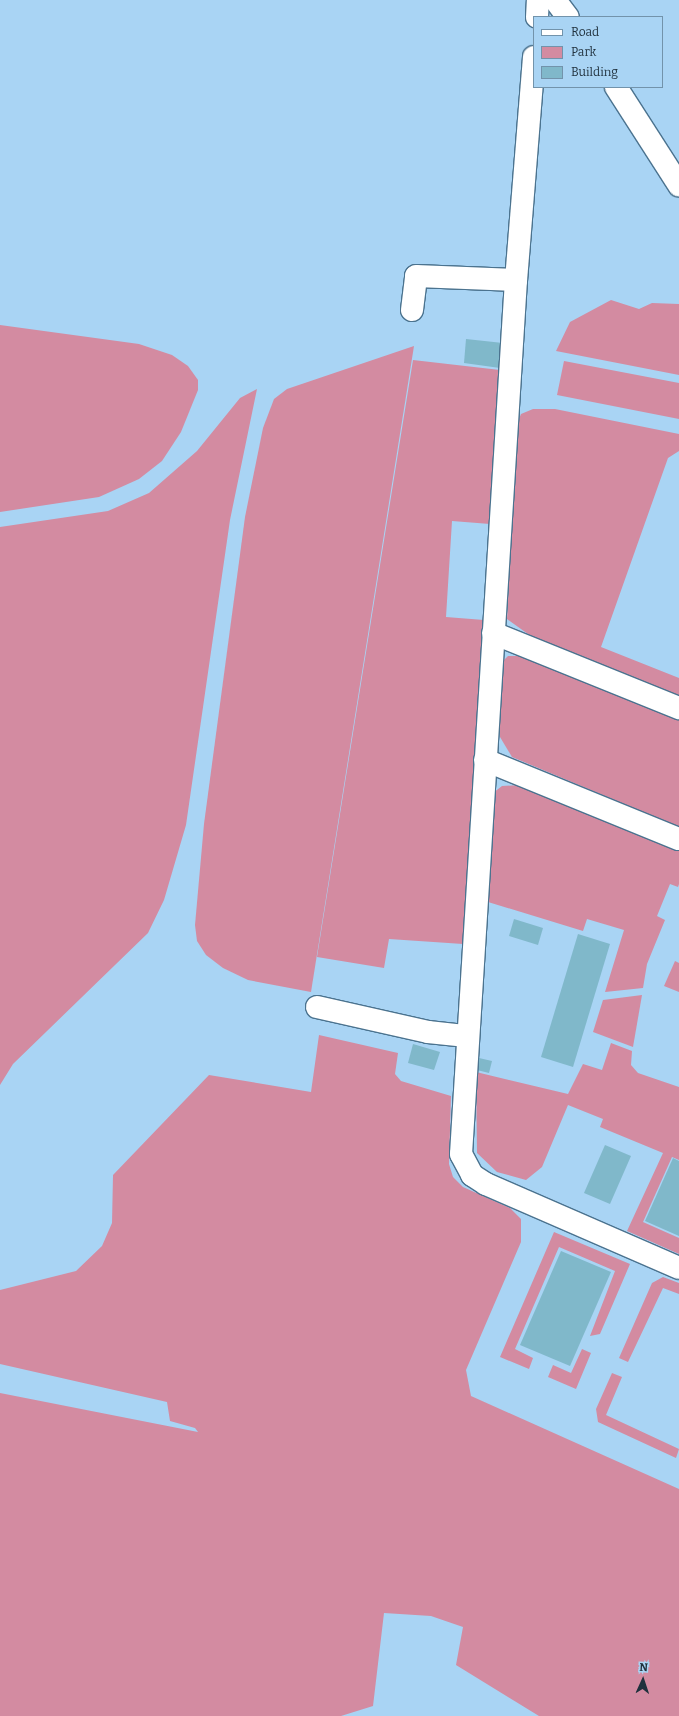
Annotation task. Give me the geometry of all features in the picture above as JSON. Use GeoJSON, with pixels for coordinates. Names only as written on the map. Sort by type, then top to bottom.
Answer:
{"type":"FeatureCollection","features":[{"type":"Feature","properties":{"kind":"street"},"geometry":{"type":"LineString","coordinates":[[537,16],[538,0]]}},
{"type":"Feature","properties":{"kind":"street"},"geometry":{"type":"LineString","coordinates":[[555,0],[567,16]]}},
{"type":"Feature","properties":{"kind":"street"},"geometry":{"type":"LineString","coordinates":[[533,68],[516,280],[467,1036],[461,1154],[472,1175],[679,1268]]}},
{"type":"Feature","properties":{"kind":"street"},"geometry":{"type":"LineString","coordinates":[[617,88],[679,184]]}},
{"type":"Feature","properties":{"kind":"street"},"geometry":{"type":"LineString","coordinates":[[412,310],[416,276],[516,280]]}},
{"type":"Feature","properties":{"kind":"street"},"geometry":{"type":"LineString","coordinates":[[493,633],[679,708]]}},
{"type":"Feature","properties":{"kind":"street"},"geometry":{"type":"LineString","coordinates":[[485,760],[679,839]]}},
{"type":"Feature","properties":{"kind":"street"},"geometry":{"type":"LineString","coordinates":[[317,1007],[428,1032],[467,1036]]}},
{"type":"Feature","properties":{"kind":"green space"},"geometry":{"type":"Polygon","coordinates":[[[611,300],[639,309],[652,303],[679,304],[679,375],[556,351],[570,322],[611,300]]]}},
{"type":"Feature","properties":{"kind":"green space"},"geometry":{"type":"Polygon","coordinates":[[[0,325],[139,344],[172,355],[188,366],[198,380],[198,390],[181,432],[162,461],[139,479],[99,497],[0,512],[0,325]]]}},
{"type":"Feature","properties":{"kind":"green space"},"geometry":{"type":"Polygon","coordinates":[[[414,346],[311,992],[248,980],[223,968],[206,955],[197,941],[195,925],[204,824],[245,517],[263,428],[274,399],[287,389],[414,346]]]}},
{"type":"Feature","properties":{"kind":"green space"},"geometry":{"type":"Polygon","coordinates":[[[413,360],[500,370],[490,524],[452,521],[446,617],[484,620],[463,944],[389,939],[384,968],[317,957],[413,360]]]}},
{"type":"Feature","properties":{"kind":"green space"},"geometry":{"type":"Polygon","coordinates":[[[564,361],[679,383],[679,419],[557,395],[564,361]]]}},
{"type":"Feature","properties":{"kind":"green space"},"geometry":{"type":"Polygon","coordinates":[[[257,389],[230,520],[186,825],[164,900],[148,933],[13,1064],[0,1085],[0,527],[108,511],[149,493],[197,451],[240,398],[257,389]]]}},
{"type":"Feature","properties":{"kind":"green space"},"geometry":{"type":"Polygon","coordinates":[[[533,409],[555,409],[679,434],[679,451],[668,458],[601,647],[679,678],[679,697],[535,639],[507,619],[517,424],[521,414],[533,409]]]}},
{"type":"Feature","properties":{"kind":"green space"},"geometry":{"type":"Polygon","coordinates":[[[508,656],[522,656],[679,717],[679,827],[512,757],[500,737],[499,722],[502,662],[508,656]]]}},
{"type":"Feature","properties":{"kind":"green space"},"geometry":{"type":"Polygon","coordinates":[[[521,785],[679,847],[679,884],[678,887],[670,884],[657,916],[665,920],[647,964],[643,988],[605,992],[624,930],[587,919],[583,931],[488,902],[493,793],[502,786],[521,785]]]}},
{"type":"Feature","properties":{"kind":"green space"},"geometry":{"type":"Polygon","coordinates":[[[675,961],[679,963],[679,992],[664,986],[675,961]]]}},
{"type":"Feature","properties":{"kind":"green space"},"geometry":{"type":"Polygon","coordinates":[[[642,995],[633,1047],[593,1032],[603,1000],[642,995]]]}},
{"type":"Feature","properties":{"kind":"green space"},"geometry":{"type":"Polygon","coordinates":[[[319,1035],[398,1053],[395,1074],[401,1081],[451,1096],[449,1164],[453,1177],[463,1187],[510,1208],[521,1219],[521,1242],[466,1370],[471,1396],[679,1489],[679,1716],[539,1716],[456,1665],[463,1627],[431,1616],[384,1613],[373,1706],[341,1716],[0,1716],[0,1393],[198,1432],[195,1428],[170,1421],[167,1402],[0,1364],[0,1290],[76,1271],[102,1246],[112,1223],[113,1175],[209,1075],[311,1092],[319,1035]]]}},
{"type":"Feature","properties":{"kind":"green space"},"geometry":{"type":"Polygon","coordinates":[[[611,1043],[632,1051],[631,1065],[638,1073],[679,1087],[679,1160],[672,1157],[643,1222],[679,1238],[679,1254],[627,1231],[663,1153],[600,1127],[603,1119],[568,1105],[542,1167],[526,1180],[497,1172],[477,1153],[476,1072],[568,1094],[583,1064],[602,1070],[611,1043]]]}},
{"type":"Feature","properties":{"kind":"green space"},"geometry":{"type":"Polygon","coordinates":[[[554,1232],[630,1264],[600,1334],[590,1336],[615,1271],[559,1247],[515,1349],[533,1358],[529,1369],[500,1357],[554,1232]]]}},
{"type":"Feature","properties":{"kind":"green space"},"geometry":{"type":"Polygon","coordinates":[[[663,1277],[679,1283],[679,1294],[663,1288],[628,1362],[619,1358],[652,1283],[663,1277]]]}},
{"type":"Feature","properties":{"kind":"green space"},"geometry":{"type":"Polygon","coordinates":[[[582,1349],[591,1353],[576,1389],[548,1377],[553,1365],[571,1373],[582,1349]]]}},
{"type":"Feature","properties":{"kind":"green space"},"geometry":{"type":"Polygon","coordinates":[[[612,1373],[622,1377],[606,1415],[679,1449],[676,1458],[598,1422],[596,1409],[612,1373]]]}},
{"type":"Feature","properties":{"kind":"building"},"geometry":{"type":"Polygon","coordinates":[[[466,339],[503,343],[500,368],[464,363],[466,339]]]}},
{"type":"Feature","properties":{"kind":"building"},"geometry":{"type":"Polygon","coordinates":[[[514,919],[543,928],[538,945],[509,936],[514,919]]]}},
{"type":"Feature","properties":{"kind":"building"},"geometry":{"type":"Polygon","coordinates":[[[578,934],[610,944],[573,1067],[541,1057],[578,934]]]}},
{"type":"Feature","properties":{"kind":"building"},"geometry":{"type":"Polygon","coordinates":[[[413,1044],[440,1052],[434,1070],[408,1063],[413,1044]]]}},
{"type":"Feature","properties":{"kind":"building"},"geometry":{"type":"Polygon","coordinates":[[[479,1058],[492,1061],[489,1073],[477,1070],[479,1058]]]}},
{"type":"Feature","properties":{"kind":"building"},"geometry":{"type":"Polygon","coordinates":[[[605,1145],[631,1156],[610,1204],[584,1193],[605,1145]]]}},
{"type":"Feature","properties":{"kind":"building"},"geometry":{"type":"Polygon","coordinates":[[[673,1158],[679,1161],[679,1236],[645,1221],[673,1158]]]}},
{"type":"Feature","properties":{"kind":"building"},"geometry":{"type":"Polygon","coordinates":[[[561,1251],[611,1272],[570,1366],[520,1345],[561,1251]]]}}]}
